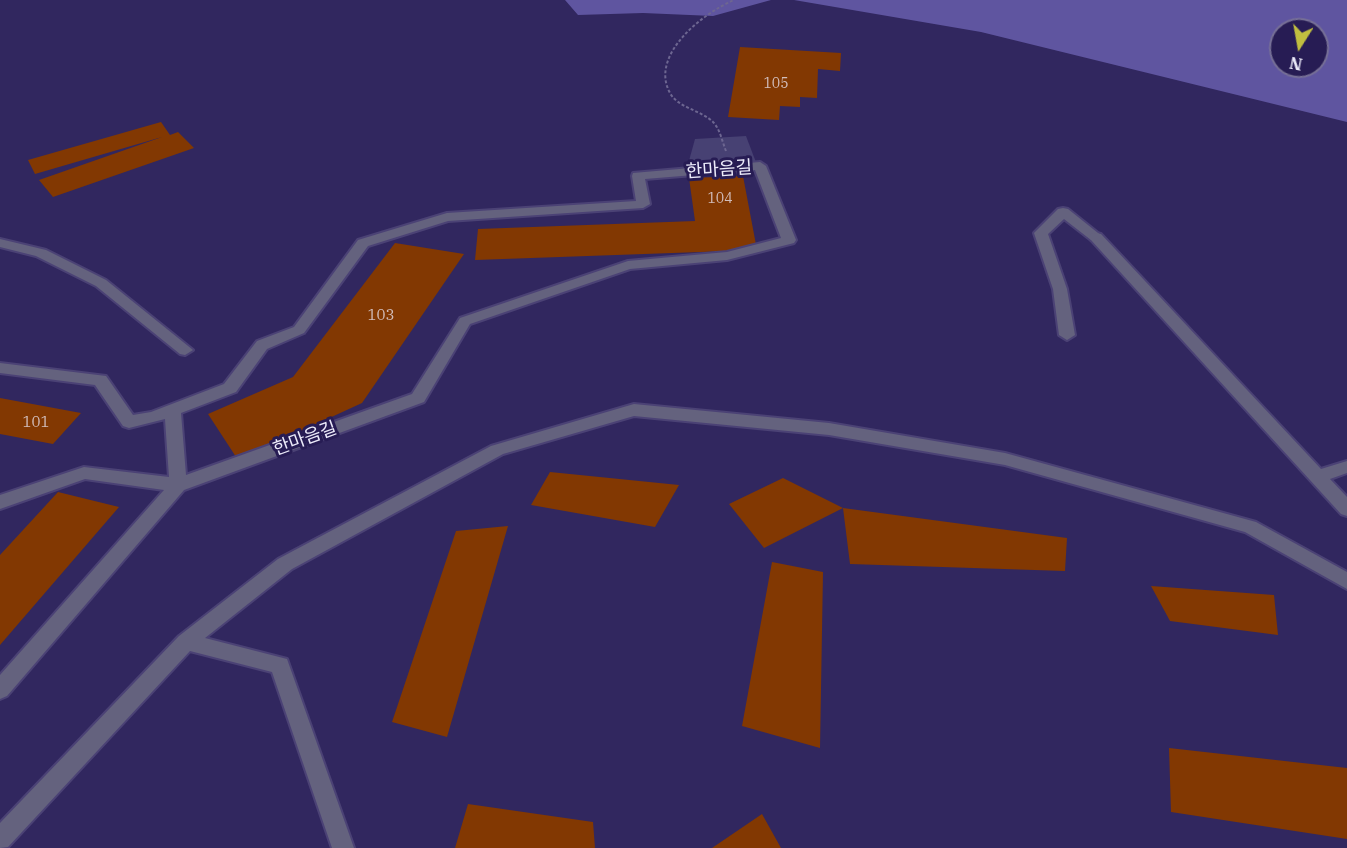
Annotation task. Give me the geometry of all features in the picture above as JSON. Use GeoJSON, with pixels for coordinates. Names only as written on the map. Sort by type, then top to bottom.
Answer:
{"type":"FeatureCollection","features":[{"type":"Feature","properties":{"kind":"street","name":"한마음길"},"geometry":{"type":"LineString","coordinates":[[0,368],[100,380],[129,422],[154,417],[230,388],[262,345],[298,330],[363,243],[447,217],[643,204],[638,176],[760,166],[789,240],[727,256],[628,265],[465,321],[418,398],[178,485],[84,473],[0,502]]}},
{"type":"Feature","properties":{"kind":"street"},"geometry":{"type":"LineString","coordinates":[[1067,335],[1060,290],[1041,233],[1064,212],[1096,237],[1347,509]]}},
{"type":"Feature","properties":{"kind":"street"},"geometry":{"type":"LineString","coordinates":[[0,243],[41,253],[101,283],[185,350]]}},
{"type":"Feature","properties":{"kind":"street"},"geometry":{"type":"LineString","coordinates":[[173,409],[178,485]]}},
{"type":"Feature","properties":{"kind":"street"},"geometry":{"type":"LineString","coordinates":[[0,839],[186,642],[285,564],[497,450],[634,410],[829,429],[1005,459],[1250,527],[1347,581]]}},
{"type":"Feature","properties":{"kind":"street"},"geometry":{"type":"LineString","coordinates":[[1317,477],[1347,466]]}},
{"type":"Feature","properties":{"kind":"street","name":"한마음길"},"geometry":{"type":"LineString","coordinates":[[0,690],[178,485]]}},
{"type":"Feature","properties":{"kind":"street"},"geometry":{"type":"LineString","coordinates":[[186,642],[280,665],[343,848]]}},
{"type":"Feature","properties":{"kind":"path"},"geometry":{"type":"LineString","coordinates":[[732,168],[714,123],[670,95],[664,77],[672,50],[687,30],[726,2],[734,0]]}},
{"type":"Feature","properties":{"kind":"shaded area"},"geometry":{"type":"Polygon","coordinates":[[[565,0],[771,0],[713,16],[643,13],[578,15],[565,0]]]}},
{"type":"Feature","properties":{"kind":"shaded area"},"geometry":{"type":"Polygon","coordinates":[[[794,0],[1347,0],[1347,122],[981,32],[794,0]]]}},
{"type":"Feature","properties":{"kind":"shaded area"},"geometry":{"type":"Polygon","coordinates":[[[746,136],[757,165],[687,168],[695,139],[746,136]]]}},
{"type":"Feature","properties":{"kind":"building"},"geometry":{"type":"Polygon","coordinates":[[[740,47],[841,53],[840,71],[818,69],[817,98],[800,97],[800,107],[780,106],[779,120],[728,117],[740,47]]]}},
{"type":"Feature","properties":{"kind":"building"},"geometry":{"type":"Polygon","coordinates":[[[161,122],[170,135],[178,132],[194,148],[53,197],[39,180],[162,137],[35,174],[28,160],[161,122]]]}},
{"type":"Feature","properties":{"kind":"building"},"geometry":{"type":"Polygon","coordinates":[[[743,176],[757,250],[475,260],[478,229],[695,221],[689,178],[743,176]]]}},
{"type":"Feature","properties":{"kind":"building"},"geometry":{"type":"Polygon","coordinates":[[[395,243],[464,254],[362,403],[238,460],[208,414],[293,377],[395,243]]]}},
{"type":"Feature","properties":{"kind":"building"},"geometry":{"type":"Polygon","coordinates":[[[0,398],[81,413],[53,444],[0,434],[0,398]]]}},
{"type":"Feature","properties":{"kind":"building"},"geometry":{"type":"Polygon","coordinates":[[[550,472],[679,485],[655,527],[531,505],[550,472]]]}},
{"type":"Feature","properties":{"kind":"building"},"geometry":{"type":"Polygon","coordinates":[[[783,478],[843,508],[764,548],[729,504],[783,478]]]}},
{"type":"Feature","properties":{"kind":"building"},"geometry":{"type":"Polygon","coordinates":[[[58,492],[119,507],[0,645],[0,555],[58,492]]]}},
{"type":"Feature","properties":{"kind":"building"},"geometry":{"type":"Polygon","coordinates":[[[843,508],[1067,538],[1065,571],[850,564],[843,508]]]}},
{"type":"Feature","properties":{"kind":"building"},"geometry":{"type":"Polygon","coordinates":[[[508,526],[447,737],[392,722],[456,531],[508,526]]]}},
{"type":"Feature","properties":{"kind":"building"},"geometry":{"type":"Polygon","coordinates":[[[772,562],[823,572],[820,748],[742,726],[772,562]]]}},
{"type":"Feature","properties":{"kind":"building"},"geometry":{"type":"Polygon","coordinates":[[[1151,586],[1274,595],[1278,635],[1170,621],[1151,586]]]}},
{"type":"Feature","properties":{"kind":"building"},"geometry":{"type":"Polygon","coordinates":[[[1169,748],[1347,768],[1347,839],[1171,812],[1169,748]]]}},
{"type":"Feature","properties":{"kind":"building"},"geometry":{"type":"Polygon","coordinates":[[[468,804],[593,822],[595,848],[455,848],[468,804]]]}},
{"type":"Feature","properties":{"kind":"building"},"geometry":{"type":"Polygon","coordinates":[[[762,814],[781,848],[712,848],[762,814]]]}}]}
